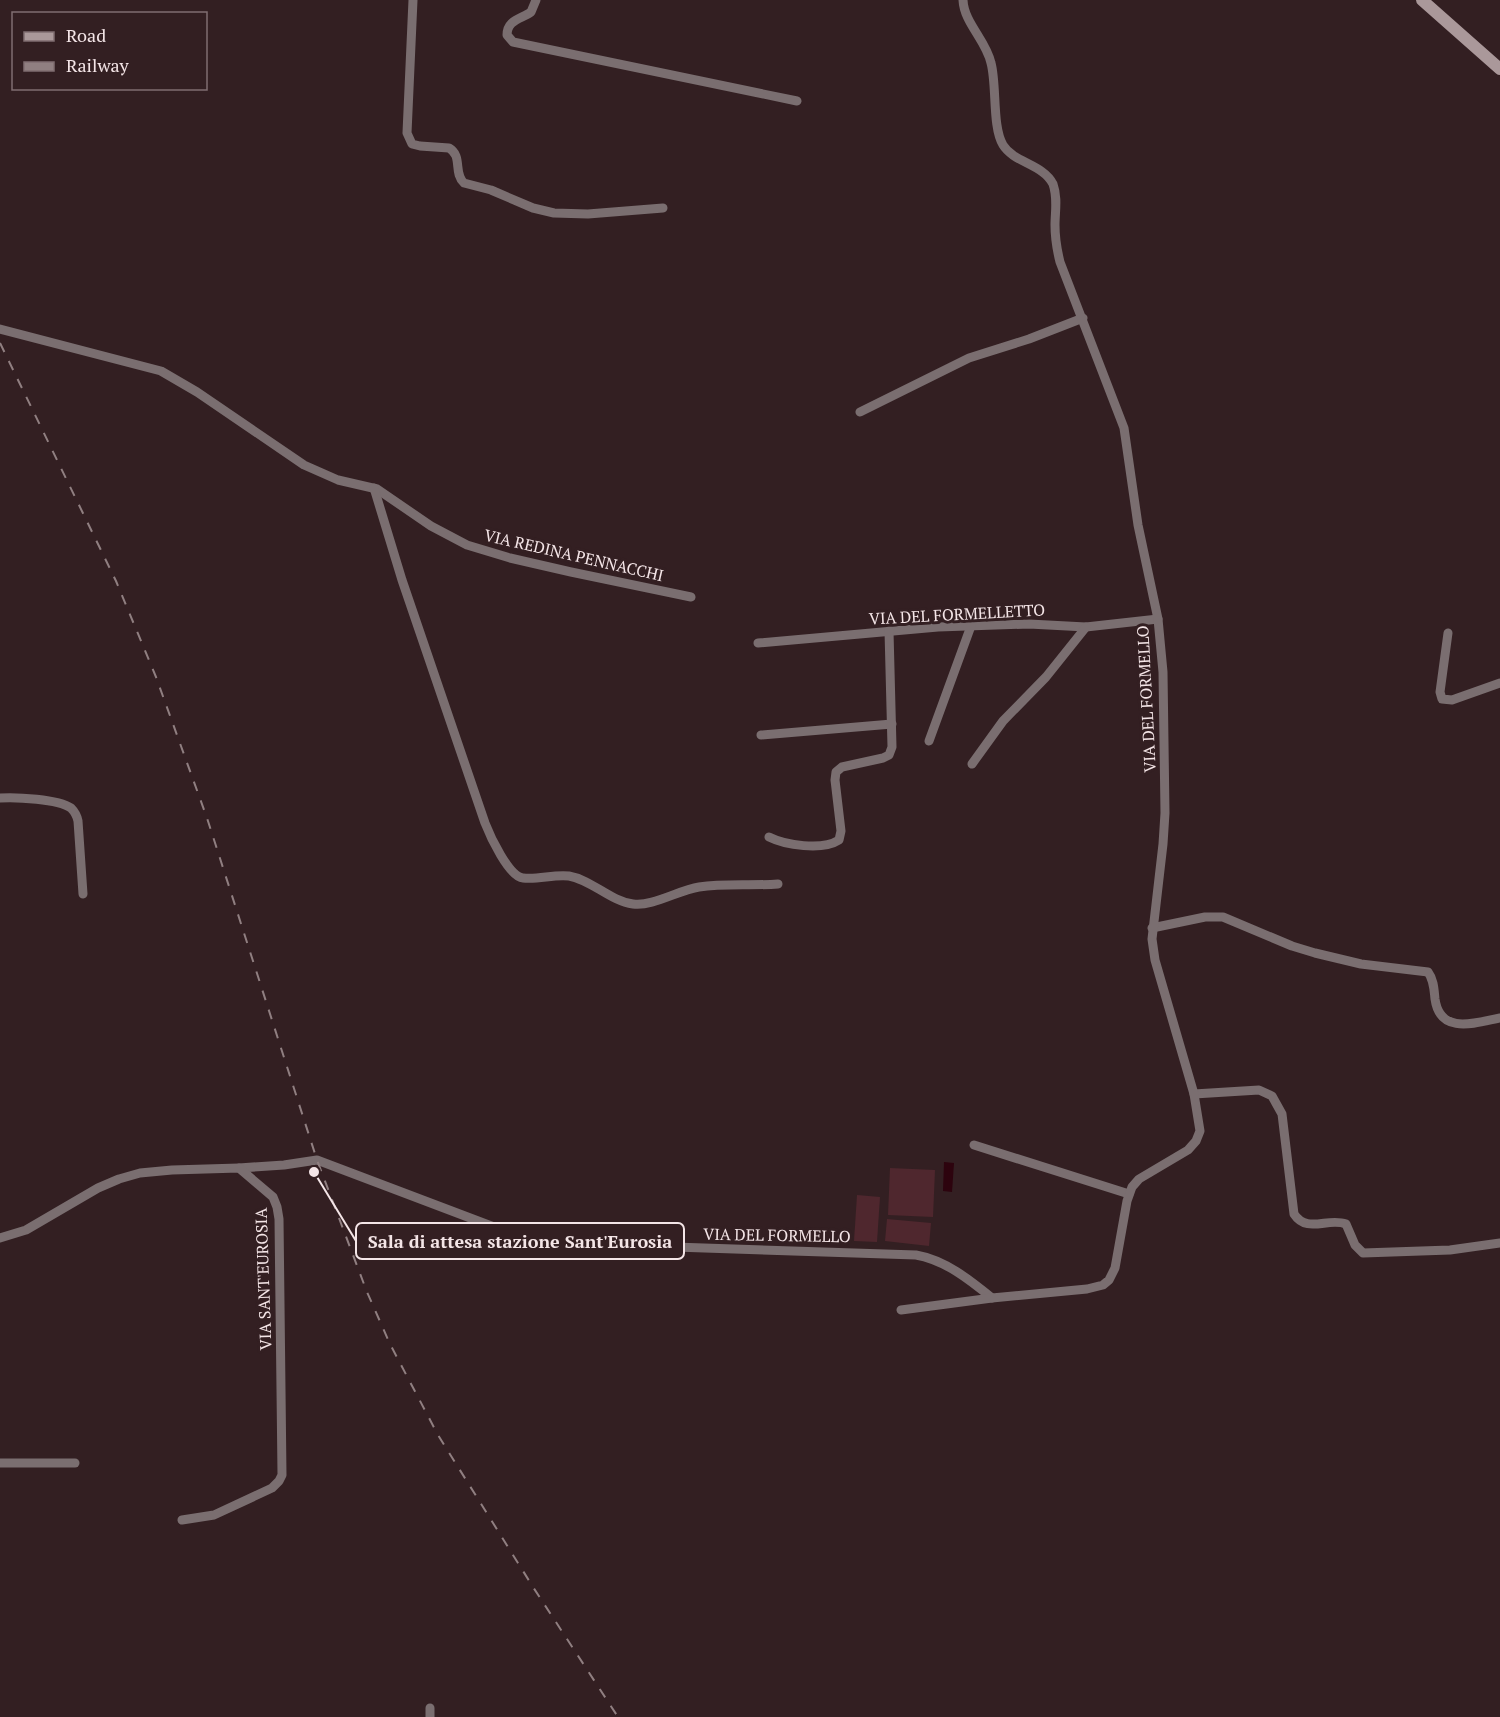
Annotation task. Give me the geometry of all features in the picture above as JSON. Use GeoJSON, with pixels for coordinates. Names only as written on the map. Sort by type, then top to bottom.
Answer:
{"type":"FeatureCollection","features":[{"type":"Feature","properties":{"kind":"street"},"geometry":{"type":"LineString","coordinates":[[413,0],[407,133],[411,144],[449,148],[456,154],[459,177],[464,183],[491,190],[543,212],[588,214],[663,208]]}},
{"type":"Feature","properties":{"kind":"street"},"geometry":{"type":"LineString","coordinates":[[536,0],[531,12],[515,20],[508,27],[507,35],[513,42],[797,101]]}},
{"type":"Feature","properties":{"kind":"street","name":"VIA DEL FORMELLO"},"geometry":{"type":"LineString","coordinates":[[963,0],[965,13],[985,46],[992,64],[998,127],[1002,144],[1012,154],[1045,174],[1053,185],[1056,197],[1055,232],[1058,255],[1124,428],[1138,525],[1158,619],[1163,672],[1165,813],[1162,859],[1152,928],[1155,960],[1201,1125],[1198,1139],[1186,1152],[1137,1181],[1129,1194]]}},
{"type":"Feature","properties":{"kind":"street"},"geometry":{"type":"LineString","coordinates":[[1422,0],[1500,69]]}},
{"type":"Feature","properties":{"kind":"street"},"geometry":{"type":"LineString","coordinates":[[860,412],[969,358],[1029,339],[1083,318]]}},
{"type":"Feature","properties":{"kind":"street","name":"VIA REDINA PENNACCHI"},"geometry":{"type":"LineString","coordinates":[[0,329],[161,371],[186,385],[309,468],[338,480],[383,492],[431,526],[477,549],[571,572],[691,597]]}},
{"type":"Feature","properties":{"kind":"street"},"geometry":{"type":"LineString","coordinates":[[374,488],[402,580],[485,823],[514,874],[526,879],[572,877],[634,905],[702,886],[778,884]]}},
{"type":"Feature","properties":{"kind":"street","name":"VIA DEL FORMELLETTO"},"geometry":{"type":"LineString","coordinates":[[758,643],[971,626],[1037,624],[1086,627],[1158,619]]}},
{"type":"Feature","properties":{"kind":"street"},"geometry":{"type":"LineString","coordinates":[[929,741],[971,626]]}},
{"type":"Feature","properties":{"kind":"street"},"geometry":{"type":"LineString","coordinates":[[972,764],[1003,721],[1046,677],[1086,627]]}},
{"type":"Feature","properties":{"kind":"street"},"geometry":{"type":"LineString","coordinates":[[769,837],[792,845],[837,842],[840,838],[840,831],[836,772],[842,768],[878,760],[889,755],[892,747],[892,724],[889,631]]}},
{"type":"Feature","properties":{"kind":"street"},"geometry":{"type":"LineString","coordinates":[[1448,633],[1440,692],[1442,699],[1452,700],[1500,683]]}},
{"type":"Feature","properties":{"kind":"street"},"geometry":{"type":"LineString","coordinates":[[761,735],[892,724]]}},
{"type":"Feature","properties":{"kind":"street"},"geometry":{"type":"LineString","coordinates":[[0,798],[32,799],[63,805],[74,811],[78,821],[83,894]]}},
{"type":"Feature","properties":{"kind":"street"},"geometry":{"type":"LineString","coordinates":[[1152,928],[1209,917],[1227,918],[1292,946],[1315,953],[1361,964],[1428,972],[1432,977],[1438,1013],[1448,1022],[1469,1023],[1500,1018]]}},
{"type":"Feature","properties":{"kind":"street"},"geometry":{"type":"LineString","coordinates":[[1194,1094],[1259,1090],[1268,1092],[1281,1111],[1293,1214],[1305,1224],[1340,1222],[1346,1224],[1353,1242],[1363,1253],[1442,1250],[1500,1243]]}},
{"type":"Feature","properties":{"kind":"street"},"geometry":{"type":"LineString","coordinates":[[901,1310],[1084,1289],[1106,1283],[1113,1274],[1129,1194],[974,1145]]}},
{"type":"Feature","properties":{"kind":"street","name":"VIA DEL FORMELLO"},"geometry":{"type":"LineString","coordinates":[[239,1168],[288,1165],[317,1160],[497,1228],[555,1243],[916,1255],[945,1265],[970,1280],[992,1298]]}},
{"type":"Feature","properties":{"kind":"street"},"geometry":{"type":"LineString","coordinates":[[0,1238],[26,1230],[98,1188],[129,1175],[187,1169],[239,1168]]}},
{"type":"Feature","properties":{"kind":"street","name":"VIA SANT'EUROSIA"},"geometry":{"type":"LineString","coordinates":[[182,1520],[214,1515],[244,1499],[272,1488],[279,1481],[282,1473],[278,1211],[273,1197],[239,1168]]}},
{"type":"Feature","properties":{"kind":"street"},"geometry":{"type":"LineString","coordinates":[[0,1462],[75,1463]]}},
{"type":"Feature","properties":{"kind":"shaded area"},"geometry":{"type":"Polygon","coordinates":[[[944,1162],[954,1163],[952,1192],[943,1191],[944,1162]]]}},
{"type":"Feature","properties":{"kind":"shaded area"},"geometry":{"type":"Polygon","coordinates":[[[890,1168],[935,1170],[933,1217],[888,1215],[890,1168]]]}},
{"type":"Feature","properties":{"kind":"shaded area"},"geometry":{"type":"Polygon","coordinates":[[[857,1195],[880,1197],[877,1242],[854,1241],[857,1195]]]}},
{"type":"Feature","properties":{"kind":"shaded area"},"geometry":{"type":"Polygon","coordinates":[[[887,1219],[931,1223],[929,1246],[885,1241],[887,1219]]]}},
{"type":"Feature","properties":{"kind":"railway"},"geometry":{"type":"LineString","coordinates":[[0,343],[116,581],[156,677],[207,818],[317,1160],[367,1292],[390,1344],[438,1435],[618,1717]]}},
{"type":"Feature","properties":{"kind":"place","name":"Sala di attesa stazione Sant'Eurosia"},"geometry":{"type":"Point","coordinates":[314,1172]}}]}
